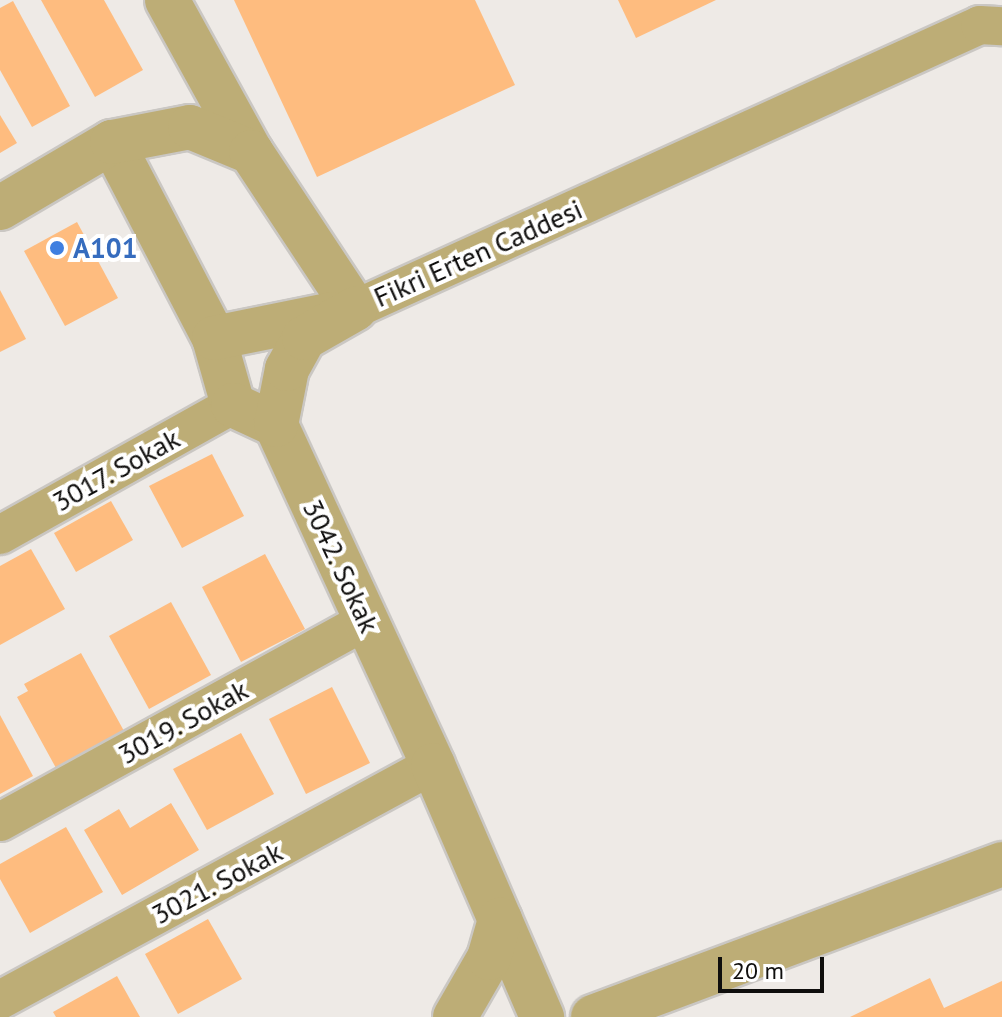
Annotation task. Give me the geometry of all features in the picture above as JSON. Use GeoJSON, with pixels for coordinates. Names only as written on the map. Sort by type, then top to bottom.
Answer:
{"type":"FeatureCollection","features":[{"type":"Feature","properties":{"kind":"street"},"geometry":{"type":"LineString","coordinates":[[167,0],[251,152]]}},
{"type":"Feature","properties":{"kind":"street","name":"Fikri Erten Caddesi"},"geometry":{"type":"LineString","coordinates":[[251,152],[355,309],[994,17]]}},
{"type":"Feature","properties":{"kind":"street"},"geometry":{"type":"LineString","coordinates":[[0,208],[112,142],[190,127],[251,152]]}},
{"type":"Feature","properties":{"kind":"street"},"geometry":{"type":"LineString","coordinates":[[112,142],[214,338],[233,405],[276,425],[287,369],[304,338],[355,309]]}},
{"type":"Feature","properties":{"kind":"street"},"geometry":{"type":"LineString","coordinates":[[214,338],[355,309]]}},
{"type":"Feature","properties":{"kind":"street","name":"3017. Sokak"},"geometry":{"type":"LineString","coordinates":[[0,535],[233,405]]}},
{"type":"Feature","properties":{"kind":"street","name":"3042. Sokak"},"geometry":{"type":"LineString","coordinates":[[276,425],[433,765],[542,1017]]}},
{"type":"Feature","properties":{"kind":"street","name":"3019. Sokak"},"geometry":{"type":"LineString","coordinates":[[0,822],[366,621]]}},
{"type":"Feature","properties":{"kind":"street","name":"3021. Sokak"},"geometry":{"type":"LineString","coordinates":[[9,996],[433,765]]}},
{"type":"Feature","properties":{"kind":"street"},"geometry":{"type":"LineString","coordinates":[[853,915],[1002,830]]}},
{"type":"Feature","properties":{"kind":"street"},"geometry":{"type":"LineString","coordinates":[[593,1017],[853,915],[1002,864]]}},
{"type":"Feature","properties":{"kind":"street"},"geometry":{"type":"LineString","coordinates":[[455,1017],[489,958],[500,920]]}},
{"type":"Feature","properties":{"kind":"building"},"geometry":{"type":"Polygon","coordinates":[[[41,0],[104,0],[143,70],[95,97],[41,0]]]}},
{"type":"Feature","properties":{"kind":"building"},"geometry":{"type":"Polygon","coordinates":[[[234,0],[475,0],[515,85],[317,177],[234,0]]]}},
{"type":"Feature","properties":{"kind":"building"},"geometry":{"type":"Polygon","coordinates":[[[618,0],[716,0],[636,38],[618,0]]]}},
{"type":"Feature","properties":{"kind":"building"},"geometry":{"type":"Polygon","coordinates":[[[13,1],[70,106],[32,127],[0,70],[0,8],[13,1]]]}},
{"type":"Feature","properties":{"kind":"building"},"geometry":{"type":"Polygon","coordinates":[[[0,115],[17,143],[0,153],[0,115]]]}},
{"type":"Feature","properties":{"kind":"building"},"geometry":{"type":"Polygon","coordinates":[[[77,222],[118,298],[65,326],[24,251],[77,222]]]}},
{"type":"Feature","properties":{"kind":"building"},"geometry":{"type":"Polygon","coordinates":[[[0,290],[26,339],[0,352],[0,290]]]}},
{"type":"Feature","properties":{"kind":"building"},"geometry":{"type":"Polygon","coordinates":[[[212,454],[244,516],[182,548],[149,486],[212,454]]]}},
{"type":"Feature","properties":{"kind":"building"},"geometry":{"type":"Polygon","coordinates":[[[111,501],[133,540],[76,572],[54,533],[111,501]]]}},
{"type":"Feature","properties":{"kind":"building"},"geometry":{"type":"Polygon","coordinates":[[[31,549],[65,609],[0,645],[0,566],[31,549]]]}},
{"type":"Feature","properties":{"kind":"building"},"geometry":{"type":"Polygon","coordinates":[[[265,554],[305,629],[241,662],[202,587],[265,554]]]}},
{"type":"Feature","properties":{"kind":"building"},"geometry":{"type":"Polygon","coordinates":[[[171,602],[211,675],[149,709],[109,636],[171,602]]]}},
{"type":"Feature","properties":{"kind":"building"},"geometry":{"type":"Polygon","coordinates":[[[81,653],[124,731],[56,768],[17,697],[28,691],[24,684],[81,653]]]}},
{"type":"Feature","properties":{"kind":"building"},"geometry":{"type":"Polygon","coordinates":[[[332,687],[370,763],[306,794],[269,719],[332,687]]]}},
{"type":"Feature","properties":{"kind":"building"},"geometry":{"type":"Polygon","coordinates":[[[0,715],[33,776],[0,794],[0,715]]]}},
{"type":"Feature","properties":{"kind":"building"},"geometry":{"type":"Polygon","coordinates":[[[241,733],[274,794],[207,830],[173,769],[241,733]]]}},
{"type":"Feature","properties":{"kind":"building"},"geometry":{"type":"Polygon","coordinates":[[[171,803],[199,850],[122,895],[84,830],[119,809],[130,828],[171,803]]]}},
{"type":"Feature","properties":{"kind":"building"},"geometry":{"type":"Polygon","coordinates":[[[66,827],[103,892],[30,933],[0,879],[0,864],[66,827]]]}},
{"type":"Feature","properties":{"kind":"building"},"geometry":{"type":"Polygon","coordinates":[[[208,919],[242,979],[178,1014],[145,954],[208,919]]]}},
{"type":"Feature","properties":{"kind":"building"},"geometry":{"type":"Polygon","coordinates":[[[117,976],[140,1017],[56,1017],[53,1012],[117,976]]]}},
{"type":"Feature","properties":{"kind":"building"},"geometry":{"type":"Polygon","coordinates":[[[930,978],[944,1008],[1002,981],[1002,1017],[850,1017],[930,978]]]}},
{"type":"Feature","properties":{"kind":"place","name":"A101"},"geometry":{"type":"Point","coordinates":[57,248]}}]}
